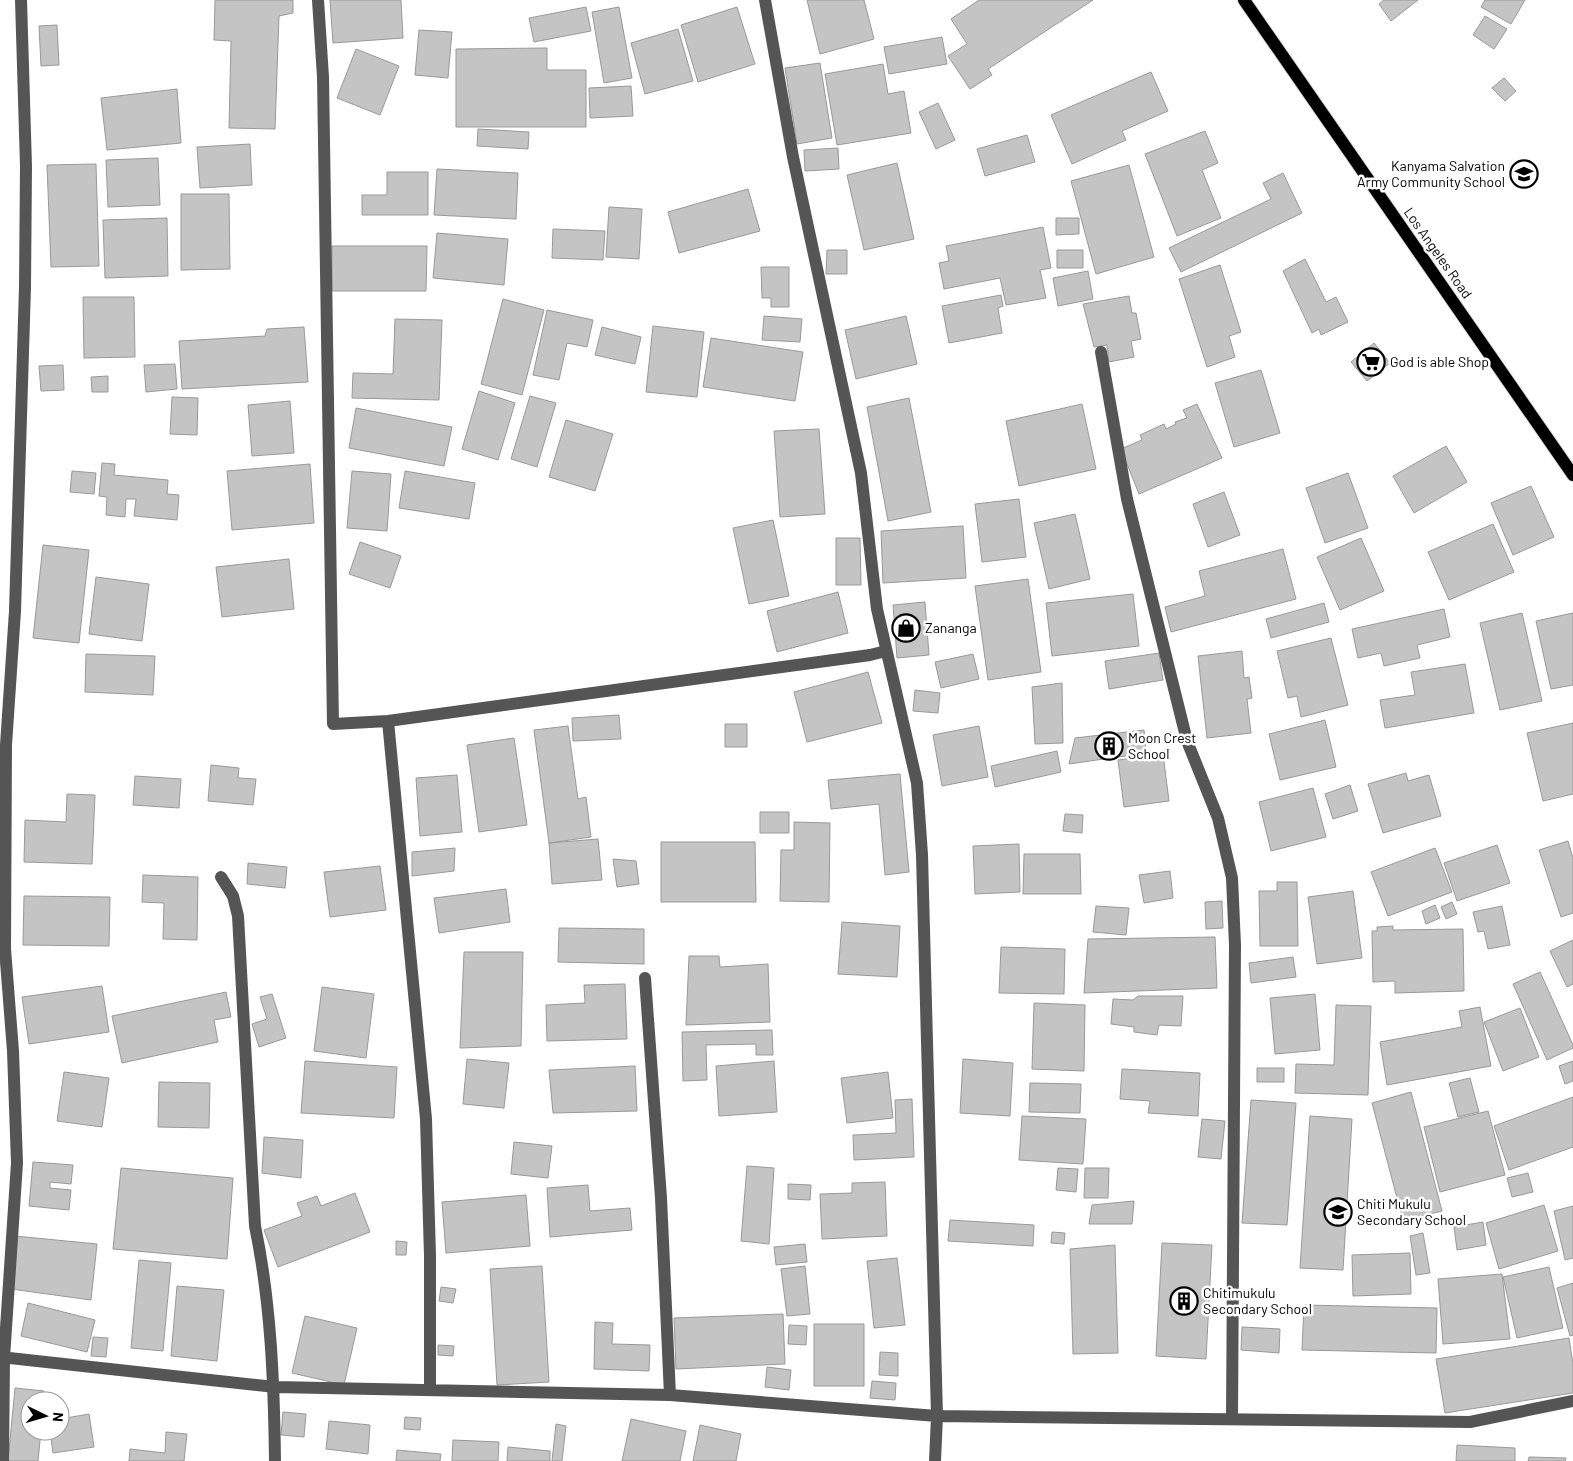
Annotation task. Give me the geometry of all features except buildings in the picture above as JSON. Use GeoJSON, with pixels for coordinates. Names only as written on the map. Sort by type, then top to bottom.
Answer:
{"type":"FeatureCollection","features":[{"type":"Feature","properties":{"kind":"main road","name":"Los Angeles Road"},"geometry":{"type":"LineString","coordinates":[[1244,0],[1573,475]]}},
{"type":"Feature","properties":{"kind":"street"},"geometry":{"type":"LineString","coordinates":[[3,1461],[2,1358],[17,1163],[13,1051],[5,930],[6,744],[15,610],[25,287],[25,110],[21,0]]}},
{"type":"Feature","properties":{"kind":"street"},"geometry":{"type":"LineString","coordinates":[[318,0],[323,77],[333,724],[388,721],[870,655],[886,651]]}},
{"type":"Feature","properties":{"kind":"street"},"geometry":{"type":"LineString","coordinates":[[765,0],[793,157],[862,473],[877,608],[917,783],[922,855],[937,1416],[935,1461]]}},
{"type":"Feature","properties":{"kind":"street"},"geometry":{"type":"LineString","coordinates":[[1100,352],[1127,499],[1185,732],[1218,818],[1232,878],[1235,946],[1232,1418]]}},
{"type":"Feature","properties":{"kind":"street"},"geometry":{"type":"LineString","coordinates":[[388,721],[426,1119],[430,1256],[430,1389]]}},
{"type":"Feature","properties":{"kind":"street"},"geometry":{"type":"LineString","coordinates":[[221,877],[233,896],[238,916],[255,1226],[263,1262],[274,1387],[275,1461]]}},
{"type":"Feature","properties":{"kind":"street"},"geometry":{"type":"LineString","coordinates":[[645,978],[661,1198],[670,1396]]}},
{"type":"Feature","properties":{"kind":"street"},"geometry":{"type":"LineString","coordinates":[[2,1358],[274,1387],[430,1389],[670,1396],[937,1416],[1470,1422],[1573,1401]]}},
{"type":"Feature","properties":{"kind":"place","name":"Kanyama Salvation Army Community School"},"geometry":{"type":"Point","coordinates":[1524,174]}},
{"type":"Feature","properties":{"kind":"place","name":"God is able Shop"},"geometry":{"type":"Point","coordinates":[1371,362]}},
{"type":"Feature","properties":{"kind":"place","name":"Zananga"},"geometry":{"type":"Point","coordinates":[906,628]}},
{"type":"Feature","properties":{"kind":"place","name":"Moon Crest School"},"geometry":{"type":"Point","coordinates":[1109,746]}},
{"type":"Feature","properties":{"kind":"place","name":"Chiti Mukulu Secondary School"},"geometry":{"type":"Point","coordinates":[1338,1212]}},
{"type":"Feature","properties":{"kind":"place","name":"Chitimukulu Secondary School"},"geometry":{"type":"Point","coordinates":[1184,1301]}}]}
